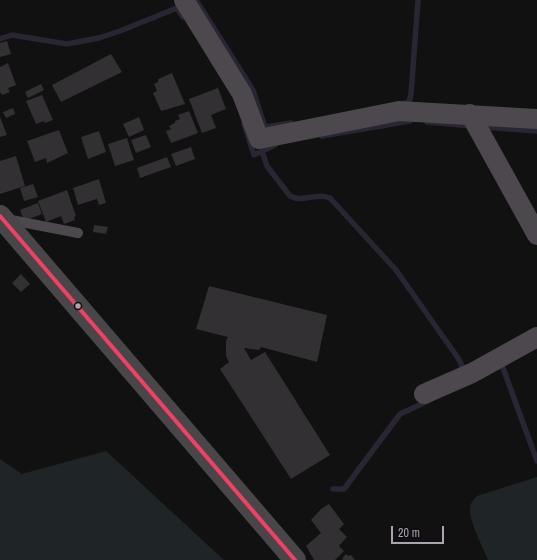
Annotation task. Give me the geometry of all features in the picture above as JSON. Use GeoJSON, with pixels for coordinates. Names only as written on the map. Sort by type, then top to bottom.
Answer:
{"type":"FeatureCollection","features":[{"type":"Feature","properties":{"kind":"main road"},"geometry":{"type":"LineString","coordinates":[[1,217],[295,560]]}},
{"type":"Feature","properties":{"kind":"street"},"geometry":{"type":"LineString","coordinates":[[184,0],[242,94],[259,138],[399,111],[537,119]]}},
{"type":"Feature","properties":{"kind":"street"},"geometry":{"type":"LineString","coordinates":[[471,115],[537,235]]}},
{"type":"Feature","properties":{"kind":"street"},"geometry":{"type":"LineString","coordinates":[[426,394],[497,359],[537,336]]}},
{"type":"Feature","properties":{"kind":"lane"},"geometry":{"type":"LineString","coordinates":[[1,217],[78,233]]}},
{"type":"Feature","properties":{"kind":"shaded area"},"geometry":{"type":"Polygon","coordinates":[[[106,451],[224,560],[0,560],[0,459],[22,474],[106,451]]]}},
{"type":"Feature","properties":{"kind":"shaded area"},"geometry":{"type":"Polygon","coordinates":[[[537,477],[537,560],[488,560],[471,519],[471,503],[477,496],[537,477]]]}},
{"type":"Feature","properties":{"kind":"building"},"geometry":{"type":"Polygon","coordinates":[[[7,41],[11,54],[0,57],[0,43],[7,41]]]}},
{"type":"Feature","properties":{"kind":"building"},"geometry":{"type":"Polygon","coordinates":[[[111,54],[122,72],[61,102],[52,85],[111,54]]]}},
{"type":"Feature","properties":{"kind":"building"},"geometry":{"type":"Polygon","coordinates":[[[8,63],[16,85],[8,88],[10,92],[2,95],[0,92],[0,67],[8,63]]]}},
{"type":"Feature","properties":{"kind":"building"},"geometry":{"type":"Polygon","coordinates":[[[172,73],[185,104],[161,111],[153,93],[157,91],[154,84],[158,82],[158,79],[172,73]]]}},
{"type":"Feature","properties":{"kind":"building"},"geometry":{"type":"Polygon","coordinates":[[[41,84],[44,90],[28,98],[25,92],[41,84]]]}},
{"type":"Feature","properties":{"kind":"building"},"geometry":{"type":"Polygon","coordinates":[[[218,88],[226,109],[211,115],[216,128],[202,133],[189,99],[218,88]]]}},
{"type":"Feature","properties":{"kind":"building"},"geometry":{"type":"Polygon","coordinates":[[[42,95],[53,120],[36,124],[26,101],[42,95]]]}},
{"type":"Feature","properties":{"kind":"building"},"geometry":{"type":"Polygon","coordinates":[[[13,108],[15,114],[6,118],[3,112],[13,108]]]}},
{"type":"Feature","properties":{"kind":"building"},"geometry":{"type":"Polygon","coordinates":[[[189,111],[198,133],[171,143],[166,131],[171,129],[169,126],[180,119],[178,115],[189,111]]]}},
{"type":"Feature","properties":{"kind":"building"},"geometry":{"type":"Polygon","coordinates":[[[0,117],[7,135],[0,137],[0,117]]]}},
{"type":"Feature","properties":{"kind":"building"},"geometry":{"type":"Polygon","coordinates":[[[139,117],[144,130],[129,137],[123,124],[139,117]]]}},
{"type":"Feature","properties":{"kind":"building"},"geometry":{"type":"Polygon","coordinates":[[[59,130],[68,153],[47,163],[46,158],[35,162],[27,141],[59,130]]]}},
{"type":"Feature","properties":{"kind":"building"},"geometry":{"type":"Polygon","coordinates":[[[99,131],[106,152],[88,159],[81,137],[99,131]]]}},
{"type":"Feature","properties":{"kind":"building"},"geometry":{"type":"Polygon","coordinates":[[[146,135],[151,147],[136,153],[131,140],[146,135]]]}},
{"type":"Feature","properties":{"kind":"building"},"geometry":{"type":"Polygon","coordinates":[[[127,138],[134,160],[115,166],[108,144],[127,138]]]}},
{"type":"Feature","properties":{"kind":"building"},"geometry":{"type":"Polygon","coordinates":[[[191,147],[195,159],[176,166],[171,154],[191,147]]]}},
{"type":"Feature","properties":{"kind":"building"},"geometry":{"type":"Polygon","coordinates":[[[16,156],[25,186],[0,194],[0,161],[16,156]]]}},
{"type":"Feature","properties":{"kind":"building"},"geometry":{"type":"Polygon","coordinates":[[[167,157],[171,167],[140,178],[137,168],[167,157]]]}},
{"type":"Feature","properties":{"kind":"building"},"geometry":{"type":"Polygon","coordinates":[[[99,179],[106,203],[99,205],[97,199],[78,205],[73,188],[99,179]]]}},
{"type":"Feature","properties":{"kind":"building"},"geometry":{"type":"Polygon","coordinates":[[[33,184],[38,197],[24,201],[20,188],[33,184]]]}},
{"type":"Feature","properties":{"kind":"building"},"geometry":{"type":"Polygon","coordinates":[[[67,190],[76,216],[74,217],[75,220],[64,224],[61,216],[46,222],[38,201],[67,190]]]}},
{"type":"Feature","properties":{"kind":"building"},"geometry":{"type":"Polygon","coordinates":[[[38,203],[42,214],[24,221],[20,210],[38,203]]]}},
{"type":"Feature","properties":{"kind":"building"},"geometry":{"type":"Polygon","coordinates":[[[94,225],[108,227],[106,234],[93,232],[94,225]]]}},
{"type":"Feature","properties":{"kind":"building"},"geometry":{"type":"Polygon","coordinates":[[[21,274],[30,284],[21,292],[12,283],[21,274]]]}},
{"type":"Feature","properties":{"kind":"building"},"geometry":{"type":"Polygon","coordinates":[[[209,286],[327,315],[317,362],[261,347],[259,350],[244,348],[251,360],[265,352],[330,455],[291,479],[220,369],[229,362],[226,356],[226,341],[228,337],[196,329],[209,286]]]}},
{"type":"Feature","properties":{"kind":"building"},"geometry":{"type":"Polygon","coordinates":[[[329,504],[344,524],[339,529],[347,537],[339,546],[344,551],[335,560],[314,560],[306,546],[321,533],[311,520],[321,509],[329,504]]]}},
{"type":"Feature","properties":{"kind":"building"},"geometry":{"type":"Polygon","coordinates":[[[346,554],[348,556],[351,555],[355,560],[343,560],[343,557],[346,554]]]}},
{"type":"Feature","properties":{"kind":"waterway"},"geometry":{"type":"LineString","coordinates":[[196,0],[253,90],[265,127],[291,123]]}},
{"type":"Feature","properties":{"kind":"waterway"},"geometry":{"type":"LineString","coordinates":[[402,104],[409,102],[411,94],[418,0]]}},
{"type":"Feature","properties":{"kind":"waterway"},"geometry":{"type":"LineString","coordinates":[[0,39],[12,35],[67,44],[99,38],[177,8],[183,17]]}},
{"type":"Feature","properties":{"kind":"waterway"},"geometry":{"type":"LineString","coordinates":[[322,136],[410,121]]}},
{"type":"Feature","properties":{"kind":"waterway"},"geometry":{"type":"LineString","coordinates":[[427,122],[472,126]]}},
{"type":"Feature","properties":{"kind":"waterway"},"geometry":{"type":"LineString","coordinates":[[244,124],[254,155],[275,145]]}},
{"type":"Feature","properties":{"kind":"waterway"},"geometry":{"type":"LineString","coordinates":[[483,127],[537,131]]}},
{"type":"Feature","properties":{"kind":"waterway"},"geometry":{"type":"LineString","coordinates":[[262,151],[267,166],[290,196],[295,198],[320,196],[330,198],[396,270],[458,358],[463,368]]}},
{"type":"Feature","properties":{"kind":"waterway"},"geometry":{"type":"LineString","coordinates":[[499,362],[503,368],[537,461]]}},
{"type":"Feature","properties":{"kind":"waterway"},"geometry":{"type":"LineString","coordinates":[[333,489],[344,489],[400,414],[428,401]]}},
{"type":"Feature","properties":{"kind":"transit line"},"geometry":{"type":"LineString","coordinates":[[0,216],[295,560]]}}]}
